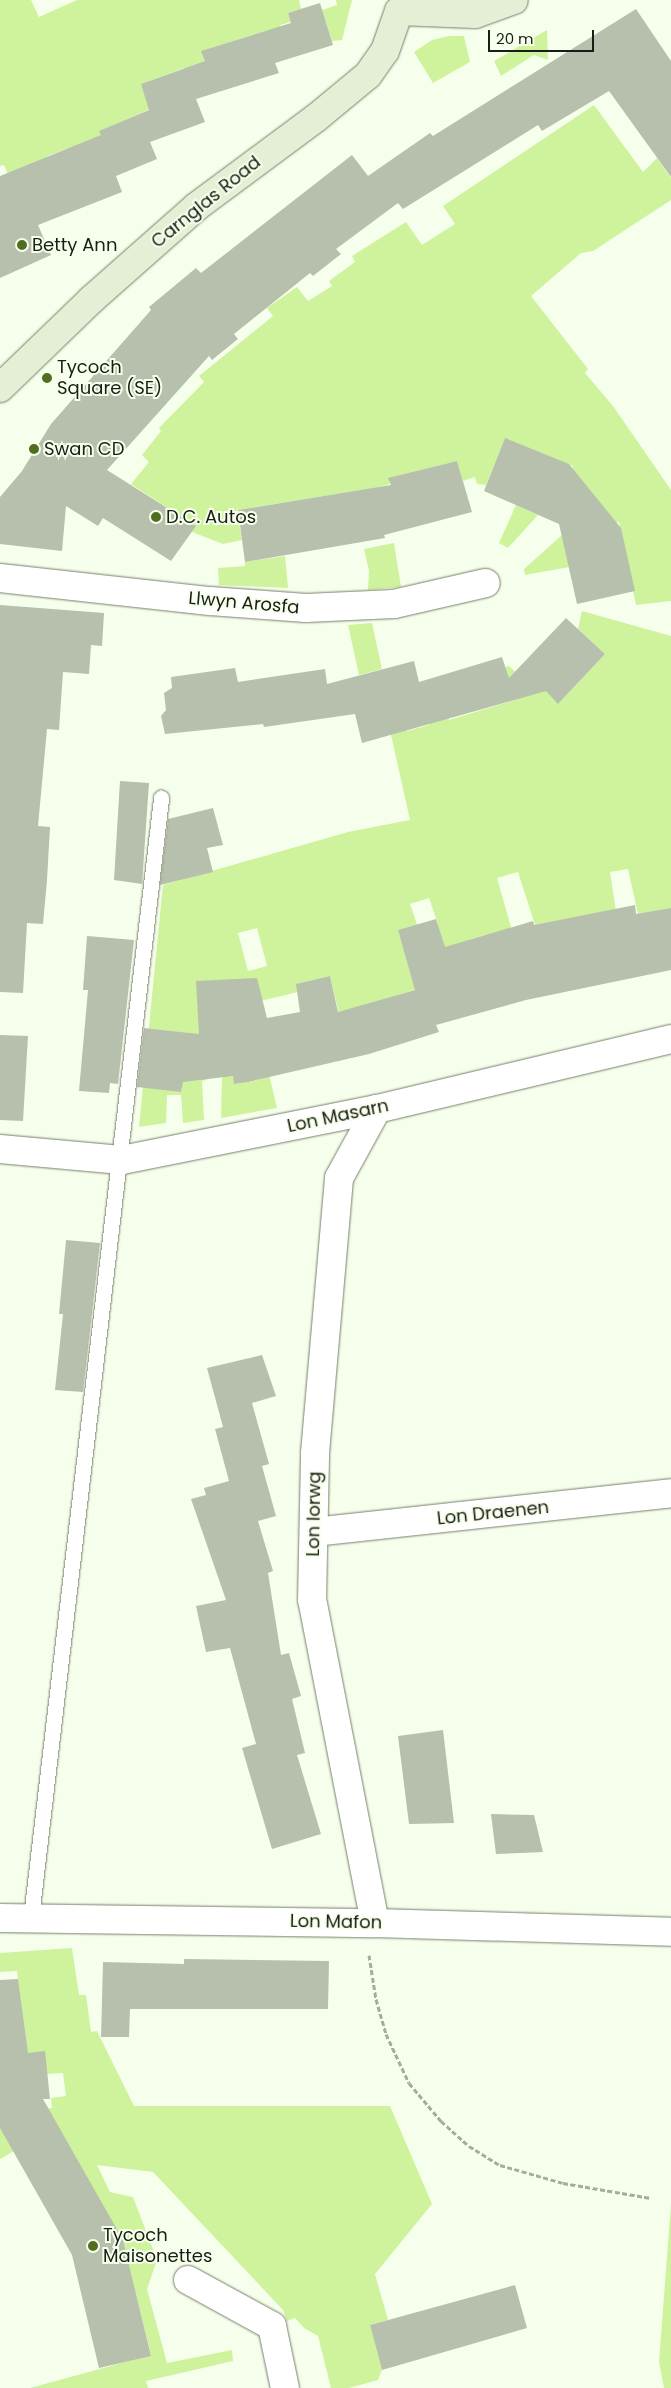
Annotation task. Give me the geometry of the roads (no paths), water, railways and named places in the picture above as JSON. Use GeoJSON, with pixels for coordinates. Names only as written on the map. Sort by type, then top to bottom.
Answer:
{"type":"FeatureCollection","features":[{"type":"Feature","properties":{"kind":"street"},"geometry":{"type":"LineString","coordinates":[[400,5],[475,14],[514,0]]}},
{"type":"Feature","properties":{"kind":"street","name":"Carnglas Road"},"geometry":{"type":"LineString","coordinates":[[0,388],[91,300],[196,206],[316,118],[368,75],[384,51],[400,5]]}},
{"type":"Feature","properties":{"kind":"street","name":"Llwyn Arosfa"},"geometry":{"type":"LineString","coordinates":[[0,578],[210,601],[306,608],[394,604],[486,583]]}},
{"type":"Feature","properties":{"kind":"street","name":"Lon Masarn"},"geometry":{"type":"LineString","coordinates":[[0,1149],[122,1160],[377,1109],[671,1038]]}},
{"type":"Feature","properties":{"kind":"street","name":"Lon Iorwg"},"geometry":{"type":"LineString","coordinates":[[375,1923],[312,1600],[315,1453],[339,1178],[377,1109]]}},
{"type":"Feature","properties":{"kind":"street","name":"Lon Draenen"},"geometry":{"type":"LineString","coordinates":[[314,1532],[671,1493]]}},
{"type":"Feature","properties":{"kind":"street","name":"Lon Mafon"},"geometry":{"type":"LineString","coordinates":[[0,1918],[375,1923],[671,1932]]}},
{"type":"Feature","properties":{"kind":"street"},"geometry":{"type":"LineString","coordinates":[[188,2280],[272,2326],[285,2388]]}},
{"type":"Feature","properties":{"kind":"lane"},"geometry":{"type":"LineString","coordinates":[[31,1917],[122,1160],[161,798]]}},
{"type":"Feature","properties":{"kind":"place","name":"Betty Ann"},"geometry":{"type":"Point","coordinates":[22,245]}},
{"type":"Feature","properties":{"kind":"place","name":"Tycoch Square (SE)"},"geometry":{"type":"Point","coordinates":[47,378]}},
{"type":"Feature","properties":{"kind":"place","name":"Swan CD"},"geometry":{"type":"Point","coordinates":[34,449]}},
{"type":"Feature","properties":{"kind":"place","name":"D.C. Autos"},"geometry":{"type":"Point","coordinates":[156,517]}},
{"type":"Feature","properties":{"kind":"place","name":"Tycoch Maisonettes"},"geometry":{"type":"Point","coordinates":[93,2246]}}]}
